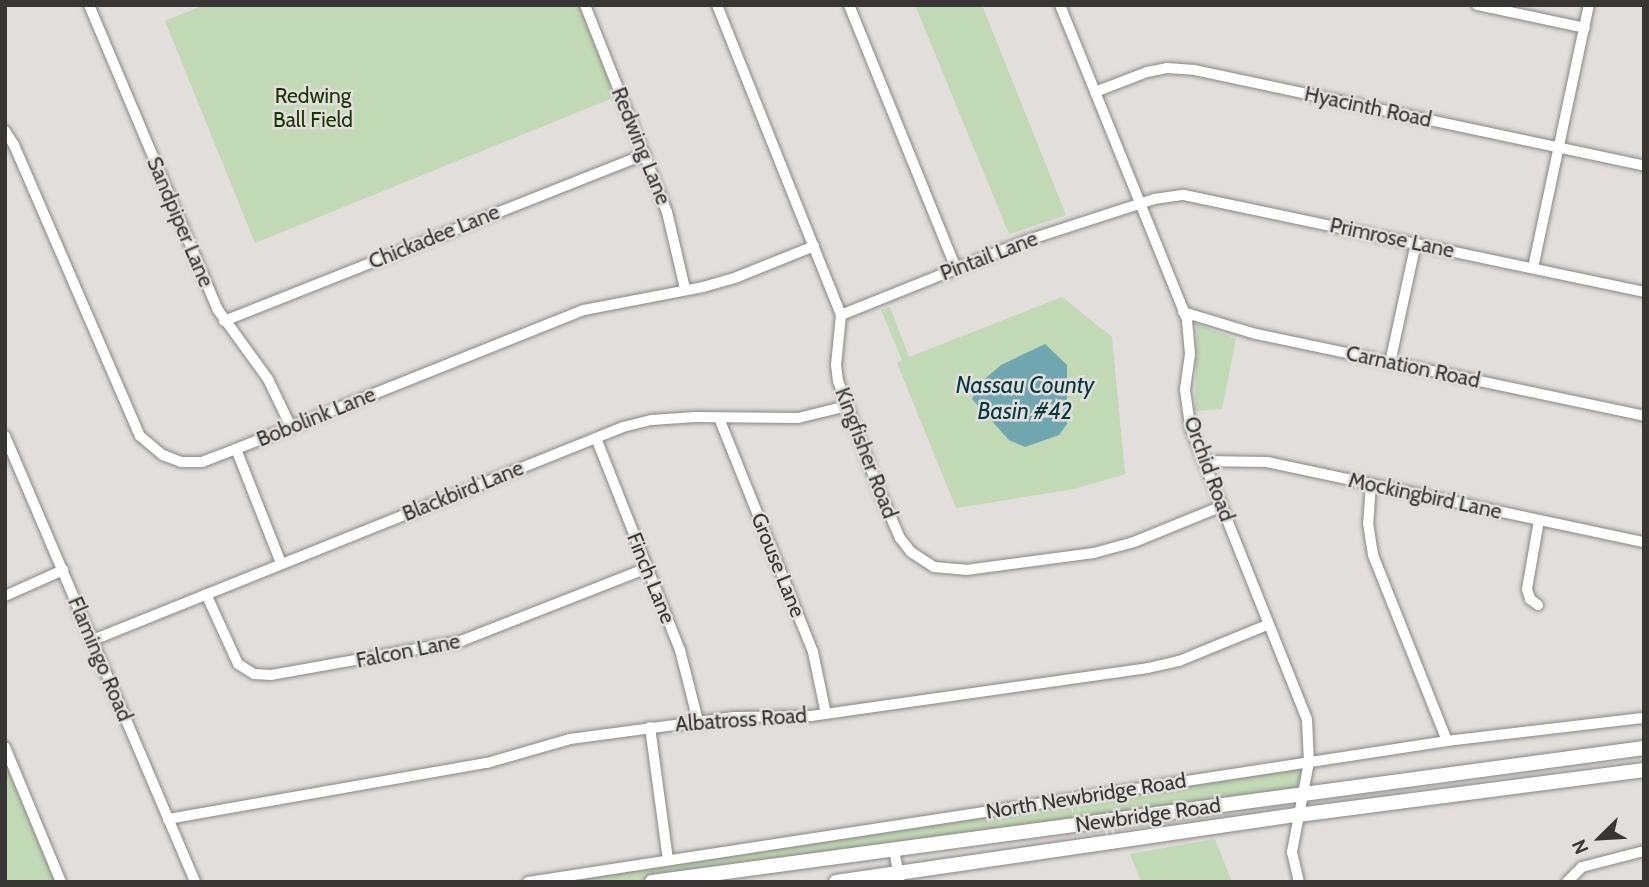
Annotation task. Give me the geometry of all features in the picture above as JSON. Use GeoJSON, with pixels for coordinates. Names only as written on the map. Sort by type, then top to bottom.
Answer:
{"type":"FeatureCollection","features":[{"type":"Feature","properties":{"kind":"main road","name":"Newbridge Road"},"geometry":{"type":"LineString","coordinates":[[652,882],[1644,748]]}},
{"type":"Feature","properties":{"kind":"main road","name":"Newbridge Road"},"geometry":{"type":"LineString","coordinates":[[836,882],[899,877],[1298,815],[1644,770]]}},
{"type":"Feature","properties":{"kind":"street","name":"Sandpiper Lane"},"geometry":{"type":"LineString","coordinates":[[89,5],[224,321],[268,379],[291,427]]}},
{"type":"Feature","properties":{"kind":"street","name":"Redwing Lane"},"geometry":{"type":"LineString","coordinates":[[584,5],[667,212],[685,289]]}},
{"type":"Feature","properties":{"kind":"street","name":"Kingfisher Road"},"geometry":{"type":"LineString","coordinates":[[717,5],[841,315],[836,365],[838,381],[900,538],[911,552],[934,567],[966,570],[1094,553],[1134,542],[1222,506]]}},
{"type":"Feature","properties":{"kind":"street"},"geometry":{"type":"LineString","coordinates":[[849,5],[956,268]]}},
{"type":"Feature","properties":{"kind":"street","name":"Orchid Road"},"geometry":{"type":"LineString","coordinates":[[1060,5],[1184,312],[1190,335],[1186,407],[1204,461],[1307,720],[1309,762],[1292,852],[1299,882]]}},
{"type":"Feature","properties":{"kind":"street"},"geometry":{"type":"LineString","coordinates":[[1477,5],[1585,28]]}},
{"type":"Feature","properties":{"kind":"street"},"geometry":{"type":"LineString","coordinates":[[1533,268],[1590,5]]}},
{"type":"Feature","properties":{"kind":"street","name":"Hyacinth Road"},"geometry":{"type":"LineString","coordinates":[[1095,92],[1147,72],[1167,68],[1194,70],[1644,166]]}},
{"type":"Feature","properties":{"kind":"street","name":"Bobolink Lane"},"geometry":{"type":"LineString","coordinates":[[5,131],[14,145],[140,436],[163,456],[181,462],[202,462],[583,310],[737,277],[814,246]]}},
{"type":"Feature","properties":{"kind":"street","name":"Chickadee Lane"},"geometry":{"type":"LineString","coordinates":[[224,321],[645,154]]}},
{"type":"Feature","properties":{"kind":"street","name":"Primrose Lane"},"geometry":{"type":"LineString","coordinates":[[1140,203],[1174,195],[1202,196],[1644,292]]}},
{"type":"Feature","properties":{"kind":"street","name":"Pintail Lane"},"geometry":{"type":"LineString","coordinates":[[841,315],[1028,240],[1140,203]]}},
{"type":"Feature","properties":{"kind":"street"},"geometry":{"type":"LineString","coordinates":[[1390,362],[1416,243]]}},
{"type":"Feature","properties":{"kind":"street","name":"Carnation Road"},"geometry":{"type":"LineString","coordinates":[[1184,312],[1256,334],[1644,416]]}},
{"type":"Feature","properties":{"kind":"street","name":"Blackbird Lane"},"geometry":{"type":"LineString","coordinates":[[93,640],[596,438],[652,420],[798,418],[847,406]]}},
{"type":"Feature","properties":{"kind":"street","name":"Grouse Lane"},"geometry":{"type":"LineString","coordinates":[[719,418],[813,652],[826,714]]}},
{"type":"Feature","properties":{"kind":"street","name":"Flamingo Road"},"geometry":{"type":"LineString","coordinates":[[5,436],[195,882]]}},
{"type":"Feature","properties":{"kind":"street","name":"Finch Lane"},"geometry":{"type":"LineString","coordinates":[[596,438],[689,675],[698,721]]}},
{"type":"Feature","properties":{"kind":"street"},"geometry":{"type":"LineString","coordinates":[[236,449],[281,563]]}},
{"type":"Feature","properties":{"kind":"street","name":"Mockingbird Lane"},"geometry":{"type":"LineString","coordinates":[[1204,461],[1267,462],[1644,542]]}},
{"type":"Feature","properties":{"kind":"street"},"geometry":{"type":"LineString","coordinates":[[1371,484],[1368,523],[1373,555],[1447,741]]}},
{"type":"Feature","properties":{"kind":"street"},"geometry":{"type":"LineString","coordinates":[[1538,605],[1530,599],[1527,589],[1539,520]]}},
{"type":"Feature","properties":{"kind":"street","name":"Falcon Lane"},"geometry":{"type":"LineString","coordinates":[[205,594],[238,664],[254,674],[271,675],[461,642],[647,568]]}},
{"type":"Feature","properties":{"kind":"street"},"geometry":{"type":"LineString","coordinates":[[5,596],[63,570]]}},
{"type":"Feature","properties":{"kind":"street","name":"Albatross Road"},"geometry":{"type":"LineString","coordinates":[[168,819],[487,763],[570,739],[698,721],[826,714],[1148,668],[1179,661],[1269,624]]}},
{"type":"Feature","properties":{"kind":"street","name":"North Newbridge Road"},"geometry":{"type":"LineString","coordinates":[[528,882],[1447,741],[1644,718]]}},
{"type":"Feature","properties":{"kind":"street"},"geometry":{"type":"LineString","coordinates":[[649,727],[668,860]]}},
{"type":"Feature","properties":{"kind":"street"},"geometry":{"type":"LineString","coordinates":[[5,747],[61,882]]}},
{"type":"Feature","properties":{"kind":"street"},"geometry":{"type":"LineString","coordinates":[[894,849],[899,877]]}},
{"type":"Feature","properties":{"kind":"street"},"geometry":{"type":"LineString","coordinates":[[1567,882],[1582,867],[1644,850]]}},
{"type":"Feature","properties":{"kind":"green space","name":"Redwing Ball Field"},"geometry":{"type":"Polygon","coordinates":[[[204,5],[584,5],[620,95],[255,243],[165,21],[204,5]]]}},
{"type":"Feature","properties":{"kind":"green space"},"geometry":{"type":"Polygon","coordinates":[[[915,5],[982,5],[1066,215],[1009,234],[915,5]]]}},
{"type":"Feature","properties":{"kind":"green space"},"geometry":{"type":"Polygon","coordinates":[[[1062,297],[1112,337],[1125,474],[1074,489],[956,508],[897,363],[902,360],[881,310],[890,307],[909,357],[1062,297]]]}},
{"type":"Feature","properties":{"kind":"green space"},"geometry":{"type":"Polygon","coordinates":[[[1197,324],[1236,339],[1222,409],[1195,411],[1197,324]]]}},
{"type":"Feature","properties":{"kind":"green space"},"geometry":{"type":"Polygon","coordinates":[[[5,754],[56,882],[5,882],[5,754]]]}},
{"type":"Feature","properties":{"kind":"green space"},"geometry":{"type":"Polygon","coordinates":[[[1306,765],[1299,790],[642,882],[550,882],[1306,765]]]}},
{"type":"Feature","properties":{"kind":"green space"},"geometry":{"type":"Polygon","coordinates":[[[1215,839],[1232,882],[1141,882],[1130,854],[1215,839]]]}},
{"type":"Feature","properties":{"kind":"water","name":"Nassau County Basin #42"},"geometry":{"type":"Polygon","coordinates":[[[1045,344],[1067,365],[1067,424],[1059,435],[1025,447],[1009,440],[972,399],[980,383],[1001,365],[1045,344]]]}}]}
